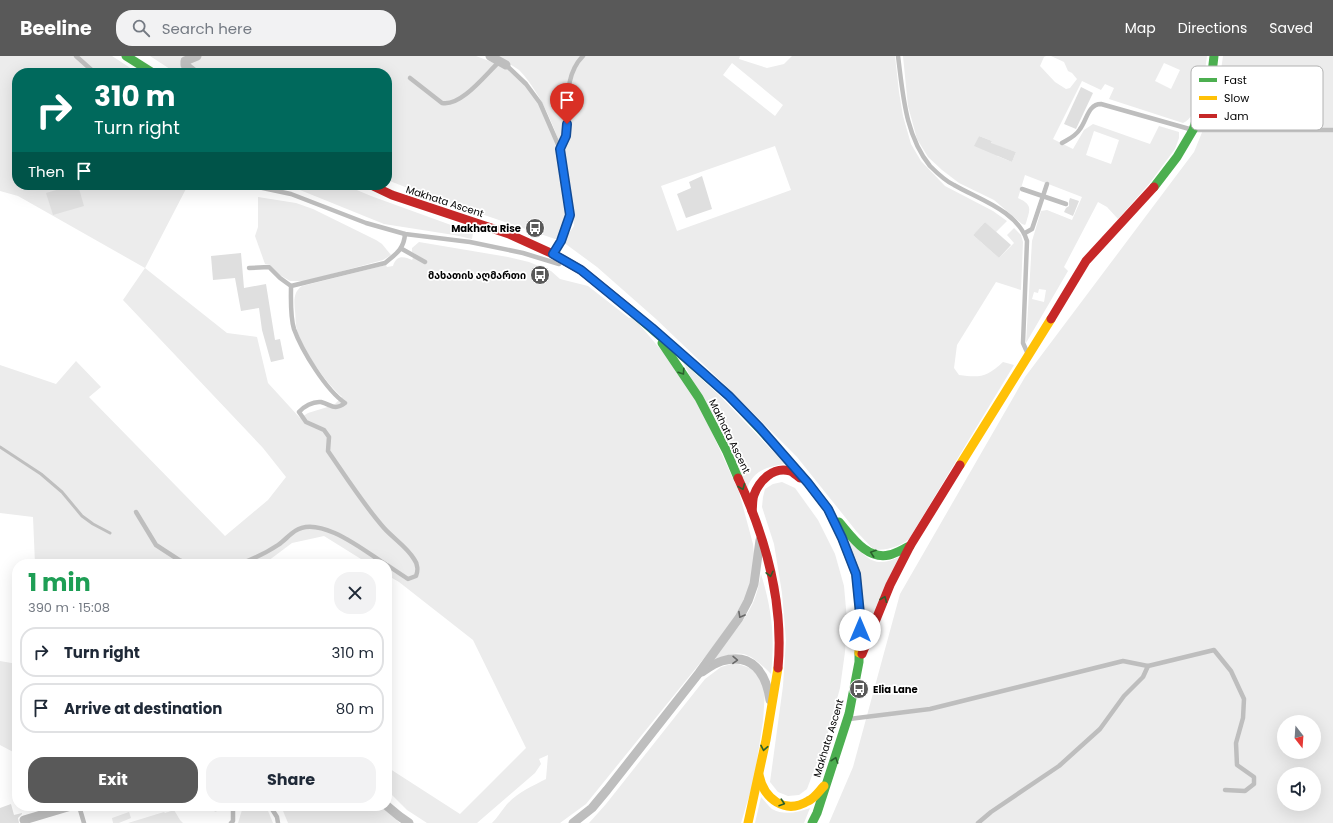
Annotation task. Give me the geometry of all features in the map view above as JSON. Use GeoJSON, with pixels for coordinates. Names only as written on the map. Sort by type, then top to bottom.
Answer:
{"type":"FeatureCollection","features":[{"type":"Feature","properties":{"kind":"main road"},"geometry":{"type":"LineString","coordinates":[[126,56],[145,68]]}},
{"type":"Feature","properties":{"kind":"main road"},"geometry":{"type":"LineString","coordinates":[[1213,66],[1214,56]]}},
{"type":"Feature","properties":{"kind":"main road"},"geometry":{"type":"LineString","coordinates":[[859,662],[890,585],[910,546],[1020,361],[1029,354],[1086,261],[1153,188],[1177,157],[1193,130]]}},
{"type":"Feature","properties":{"kind":"main road","name":"Makhata Ascent"},"geometry":{"type":"LineString","coordinates":[[382,190],[392,195],[510,234],[553,254],[581,270],[652,328],[729,396],[760,428],[808,483],[828,509],[842,538],[856,574],[860,614],[859,662],[847,720],[817,813],[812,823]]}},
{"type":"Feature","properties":{"kind":"main road","name":"Makhata Ascent"},"geometry":{"type":"LineString","coordinates":[[652,328],[698,397],[731,461],[760,537],[776,599],[779,635],[778,671],[759,775],[748,823]]}},
{"type":"Feature","properties":{"kind":"main road"},"geometry":{"type":"LineString","coordinates":[[752,514],[753,496],[758,484],[766,476],[776,470],[790,471],[808,483]]}},
{"type":"Feature","properties":{"kind":"main road"},"geometry":{"type":"LineString","coordinates":[[828,509],[860,546],[869,553],[878,556],[888,556],[910,546]]}},
{"type":"Feature","properties":{"kind":"main road"},"geometry":{"type":"LineString","coordinates":[[759,775],[762,788],[772,800],[786,806],[800,805],[812,799],[827,783]]}},
{"type":"Feature","properties":{"kind":"street"},"geometry":{"type":"LineString","coordinates":[[189,68],[185,65],[185,61],[197,56]]}},
{"type":"Feature","properties":{"kind":"street"},"geometry":{"type":"LineString","coordinates":[[490,56],[503,64]]}},
{"type":"Feature","properties":{"kind":"street"},"geometry":{"type":"LineString","coordinates":[[575,822],[592,808],[607,790],[731,630],[748,601],[754,584],[757,570],[760,537]]}},
{"type":"Feature","properties":{"kind":"street"},"geometry":{"type":"LineString","coordinates":[[699,673],[721,661],[736,659],[752,663],[763,674],[768,688],[771,710]]}},
{"type":"Feature","properties":{"kind":"street"},"geometry":{"type":"LineString","coordinates":[[392,810],[409,823]]}},
{"type":"Feature","properties":{"kind":"street"},"geometry":{"type":"LineString","coordinates":[[24,820],[54,811]]}},
{"type":"Feature","properties":{"kind":"lane"},"geometry":{"type":"LineString","coordinates":[[76,56],[89,68]]}},
{"type":"Feature","properties":{"kind":"lane"},"geometry":{"type":"LineString","coordinates":[[560,149],[566,136],[568,88],[577,62],[583,56]]}},
{"type":"Feature","properties":{"kind":"lane"},"geometry":{"type":"LineString","coordinates":[[898,56],[905,106],[913,138],[930,165],[942,178],[953,185],[998,208],[1015,222],[1025,233],[1027,241],[1023,343],[1024,349],[1029,354]]}},
{"type":"Feature","properties":{"kind":"lane"},"geometry":{"type":"LineString","coordinates":[[410,78],[442,103],[448,104],[456,101],[503,64],[526,84],[540,103],[560,149],[570,215],[561,241],[553,254]]}},
{"type":"Feature","properties":{"kind":"lane"},"geometry":{"type":"LineString","coordinates":[[1062,142],[1075,136],[1091,108],[1096,104],[1101,104],[1191,129]]}},
{"type":"Feature","properties":{"kind":"lane"},"geometry":{"type":"LineString","coordinates":[[1193,130],[1333,130]]}},
{"type":"Feature","properties":{"kind":"lane"},"geometry":{"type":"LineString","coordinates":[[1025,233],[1032,229],[1047,184]]}},
{"type":"Feature","properties":{"kind":"lane"},"geometry":{"type":"LineString","coordinates":[[1022,189],[1066,204]]}},
{"type":"Feature","properties":{"kind":"lane"},"geometry":{"type":"LineString","coordinates":[[272,190],[291,194],[366,223],[405,234],[470,242],[523,253],[581,270]]}},
{"type":"Feature","properties":{"kind":"lane"},"geometry":{"type":"LineString","coordinates":[[249,268],[269,267],[291,286],[385,263],[402,249],[405,242],[405,234]]}},
{"type":"Feature","properties":{"kind":"lane"},"geometry":{"type":"LineString","coordinates":[[402,249],[425,262]]}},
{"type":"Feature","properties":{"kind":"lane"},"geometry":{"type":"LineString","coordinates":[[291,286],[294,330],[303,348],[322,378],[339,399],[345,403],[340,407],[332,407],[320,402],[304,406],[299,412],[306,422],[324,430],[329,437],[328,451],[358,495],[385,529],[414,559],[417,565],[418,573],[416,576],[408,579],[392,569]]}},
{"type":"Feature","properties":{"kind":"lane"},"geometry":{"type":"LineString","coordinates":[[136,512],[156,545],[177,559]]}},
{"type":"Feature","properties":{"kind":"lane"},"geometry":{"type":"LineString","coordinates":[[253,559],[279,544],[296,530],[307,526],[324,529],[350,541],[377,559]]}},
{"type":"Feature","properties":{"kind":"lane"},"geometry":{"type":"LineString","coordinates":[[847,720],[930,709],[1123,661],[1148,666],[1214,650],[1231,670],[1244,699],[1243,718],[1236,743],[1237,765],[1254,777],[1254,784],[1245,791],[1225,790]]}},
{"type":"Feature","properties":{"kind":"lane"},"geometry":{"type":"LineString","coordinates":[[978,823],[991,812],[1059,766],[1100,729],[1124,696],[1143,677],[1148,666]]}},
{"type":"Feature","properties":{"kind":"lane"},"geometry":{"type":"LineString","coordinates":[[80,811],[84,823]]}},
{"type":"Feature","properties":{"kind":"lane"},"geometry":{"type":"LineString","coordinates":[[231,823],[233,822],[233,811]]}},
{"type":"Feature","properties":{"kind":"lane"},"geometry":{"type":"LineString","coordinates":[[273,811],[277,817],[278,823]]}},
{"type":"Feature","properties":{"kind":"shaded area"},"geometry":{"type":"Polygon","coordinates":[[[0,56],[112,56],[130,68],[12,68],[12,190],[185,190],[145,268],[18,196],[0,191],[0,56]]]}},
{"type":"Feature","properties":{"kind":"shaded area"},"geometry":{"type":"Polygon","coordinates":[[[150,56],[476,56],[505,67],[525,84],[539,104],[559,150],[565,193],[567,224],[558,240],[434,198],[392,182],[392,68],[168,68],[150,56]]]}},
{"type":"Feature","properties":{"kind":"shaded area"},"geometry":{"type":"Polygon","coordinates":[[[495,56],[740,56],[739,59],[767,68],[784,64],[792,56],[895,56],[903,116],[911,144],[921,161],[945,186],[993,211],[1007,221],[996,232],[985,222],[973,235],[999,258],[1014,243],[1007,235],[1014,228],[1021,235],[1023,242],[1021,290],[996,282],[957,345],[954,368],[959,375],[978,376],[992,371],[1003,362],[1014,365],[909,539],[893,548],[874,550],[857,532],[797,457],[725,385],[656,319],[597,267],[563,242],[574,226],[568,178],[564,159],[555,131],[543,104],[519,70],[495,56]],[[732,63],[723,75],[775,116],[783,105],[732,63]],[[775,146],[661,186],[677,231],[791,190],[775,146]]]}},
{"type":"Feature","properties":{"kind":"shaded area"},"geometry":{"type":"Polygon","coordinates":[[[903,56],[1046,56],[1044,57],[1040,66],[1055,82],[1066,89],[1070,88],[1077,79],[1068,71],[1064,62],[1051,56],[1207,56],[1205,66],[1191,66],[1191,116],[1183,123],[1109,99],[1114,88],[1105,84],[1101,90],[1082,81],[1053,139],[1073,149],[1084,130],[1093,124],[1150,144],[1159,126],[1179,132],[1179,138],[1175,149],[1149,184],[1118,219],[1107,207],[1098,202],[1064,267],[1068,271],[1026,343],[1032,241],[1041,211],[1047,210],[1072,220],[1082,197],[1025,175],[1018,198],[1028,205],[1029,211],[1025,225],[1022,224],[994,200],[959,183],[942,170],[928,157],[917,139],[908,106],[903,56]],[[1164,63],[1155,81],[1171,89],[1180,70],[1164,63]],[[1094,131],[1086,155],[1111,164],[1119,140],[1094,131]],[[979,136],[975,146],[988,151],[992,141],[979,136]],[[1001,147],[997,156],[1012,162],[1016,152],[1001,147]],[[1039,289],[1038,293],[1034,292],[1032,299],[1044,302],[1046,290],[1039,289]]]}},
{"type":"Feature","properties":{"kind":"shaded area"},"geometry":{"type":"Polygon","coordinates":[[[1223,56],[1333,56],[1333,823],[829,823],[853,767],[900,594],[1025,377],[1194,152],[1203,130],[1323,130],[1323,66],[1222,66],[1223,56]]]}},
{"type":"Feature","properties":{"kind":"shaded area"},"geometry":{"type":"Polygon","coordinates":[[[300,190],[357,190],[473,233],[472,239],[384,224],[300,190]]]}},
{"type":"Feature","properties":{"kind":"shaded area"},"geometry":{"type":"Polygon","coordinates":[[[258,197],[296,203],[313,209],[376,240],[382,244],[391,255],[383,260],[306,281],[290,281],[280,275],[269,264],[265,264],[255,236],[258,227],[258,197]]]}},
{"type":"Feature","properties":{"kind":"shaded area"},"geometry":{"type":"Polygon","coordinates":[[[419,242],[529,262],[551,271],[560,279],[588,286],[629,318],[633,317],[667,357],[696,397],[739,492],[753,544],[755,563],[745,603],[709,652],[586,804],[560,823],[492,823],[508,803],[523,791],[546,779],[548,755],[539,759],[541,764],[535,773],[477,823],[427,823],[407,810],[392,795],[392,770],[460,814],[526,748],[473,640],[392,578],[392,559],[361,559],[324,536],[292,543],[271,559],[35,559],[33,517],[0,513],[0,365],[56,384],[76,361],[101,387],[89,397],[225,536],[268,500],[286,477],[263,448],[123,300],[145,268],[227,333],[257,337],[268,383],[300,418],[308,413],[334,405],[342,397],[329,384],[317,367],[306,350],[298,333],[294,304],[297,291],[302,286],[386,265],[387,267],[393,266],[394,262],[401,257],[412,260],[415,254],[412,252],[412,248],[419,242]]]}},
{"type":"Feature","properties":{"kind":"shaded area"},"geometry":{"type":"Polygon","coordinates":[[[683,362],[721,397],[785,464],[772,466],[762,470],[753,478],[747,489],[683,362]]]}},
{"type":"Feature","properties":{"kind":"shaded area"},"geometry":{"type":"Polygon","coordinates":[[[782,482],[795,488],[818,520],[835,554],[844,586],[847,620],[845,652],[840,688],[827,736],[807,789],[799,795],[788,796],[778,792],[770,782],[783,686],[786,640],[782,593],[774,544],[762,507],[765,489],[773,484],[782,482]]]}},
{"type":"Feature","properties":{"kind":"shaded area"},"geometry":{"type":"Polygon","coordinates":[[[848,539],[866,556],[877,562],[892,560],[901,556],[862,645],[848,539]]]}},
{"type":"Feature","properties":{"kind":"shaded area"},"geometry":{"type":"Polygon","coordinates":[[[761,574],[768,599],[772,623],[773,647],[771,674],[756,660],[743,654],[728,655],[709,663],[749,611],[756,596],[761,574]]]}},
{"type":"Feature","properties":{"kind":"shaded area"},"geometry":{"type":"Polygon","coordinates":[[[0,661],[12,663],[12,751],[0,745],[0,661]]]}},
{"type":"Feature","properties":{"kind":"shaded area"},"geometry":{"type":"Polygon","coordinates":[[[735,663],[750,668],[761,677],[765,691],[763,721],[754,780],[741,823],[589,823],[606,804],[705,679],[721,667],[735,663]]]}},
{"type":"Feature","properties":{"kind":"shaded area"},"geometry":{"type":"Polygon","coordinates":[[[761,797],[772,809],[781,812],[796,812],[810,808],[804,823],[755,823],[761,797]]]}},
{"type":"Feature","properties":{"kind":"shaded area"},"geometry":{"type":"Polygon","coordinates":[[[175,811],[183,823],[128,823],[164,812],[175,811]]]}},
{"type":"Feature","properties":{"kind":"shaded area"},"geometry":{"type":"Polygon","coordinates":[[[242,811],[268,811],[273,823],[238,823],[242,811]]]}},
{"type":"Feature","properties":{"kind":"shaded area"},"geometry":{"type":"Polygon","coordinates":[[[283,811],[387,811],[400,823],[288,823],[283,811]]]}},
{"type":"Feature","properties":{"kind":"shaded area"},"geometry":{"type":"Polygon","coordinates":[[[129,812],[131,818],[119,823],[113,823],[112,818],[129,812]]]}},
{"type":"Feature","properties":{"kind":"building"},"geometry":{"type":"Polygon","coordinates":[[[1081,87],[1093,93],[1076,129],[1064,124],[1081,87]]]}},
{"type":"Feature","properties":{"kind":"building"},"geometry":{"type":"Polygon","coordinates":[[[979,136],[992,141],[991,143],[1016,152],[1012,162],[974,146],[979,136]]]}},
{"type":"Feature","properties":{"kind":"building"},"geometry":{"type":"Polygon","coordinates":[[[702,176],[712,209],[686,218],[677,194],[691,188],[689,182],[702,176]]]}},
{"type":"Feature","properties":{"kind":"building"},"geometry":{"type":"Polygon","coordinates":[[[56,190],[79,190],[84,206],[53,215],[46,193],[56,190]]]}},
{"type":"Feature","properties":{"kind":"building"},"geometry":{"type":"Polygon","coordinates":[[[1070,198],[1079,201],[1073,216],[1064,212],[1069,206],[1070,198]]]}},
{"type":"Feature","properties":{"kind":"building"},"geometry":{"type":"Polygon","coordinates":[[[985,222],[1011,245],[999,258],[973,235],[985,222]]]}},
{"type":"Feature","properties":{"kind":"building"},"geometry":{"type":"Polygon","coordinates":[[[241,253],[244,288],[266,284],[275,340],[280,339],[284,359],[271,362],[262,330],[259,308],[241,311],[235,278],[213,280],[211,256],[241,253]]]}},
{"type":"Feature","properties":{"kind":"building"},"geometry":{"type":"Polygon","coordinates":[[[11,804],[14,815],[22,813],[18,818],[19,823],[0,823],[0,808],[11,804]]]}},
{"type":"Feature","properties":{"kind":"waterway"},"geometry":{"type":"LineString","coordinates":[[0,447],[41,474],[62,492],[82,516],[110,533]]}},
{"type":"Feature","properties":{"kind":"traffic: fast"},"geometry":{"type":"LineString","coordinates":[[126,56],[145,68]]}},
{"type":"Feature","properties":{"kind":"traffic: fast"},"geometry":{"type":"LineString","coordinates":[[1213,66],[1214,56]]}},
{"type":"Feature","properties":{"kind":"traffic: fast"},"geometry":{"type":"LineString","coordinates":[[1154,187],[1177,157],[1193,130]]}},
{"type":"Feature","properties":{"kind":"traffic: fast"},"geometry":{"type":"LineString","coordinates":[[629,309],[729,396],[772,442]]}},
{"type":"Feature","properties":{"kind":"traffic: fast"},"geometry":{"type":"LineString","coordinates":[[662,343],[699,398],[727,452],[738,478]]}},
{"type":"Feature","properties":{"kind":"traffic: fast"},"geometry":{"type":"LineString","coordinates":[[839,522],[861,546],[874,554],[881,556],[889,555],[910,546]]}},
{"type":"Feature","properties":{"kind":"traffic: fast"},"geometry":{"type":"LineString","coordinates":[[812,823],[817,813],[849,714],[859,662],[859,653]]}},
{"type":"Feature","properties":{"kind":"traffic: slow"},"geometry":{"type":"LineString","coordinates":[[960,465],[1051,319]]}},
{"type":"Feature","properties":{"kind":"traffic: slow"},"geometry":{"type":"LineString","coordinates":[[772,442],[808,483],[828,509],[842,538],[856,574],[860,614],[859,653]]}},
{"type":"Feature","properties":{"kind":"traffic: slow"},"geometry":{"type":"LineString","coordinates":[[748,823],[766,740],[778,668]]}},
{"type":"Feature","properties":{"kind":"traffic: slow"},"geometry":{"type":"LineString","coordinates":[[759,775],[766,791],[777,802],[784,805],[799,805],[808,801],[824,786]]}},
{"type":"Feature","properties":{"kind":"traffic: jam"},"geometry":{"type":"LineString","coordinates":[[1051,319],[1086,261],[1154,187]]}},
{"type":"Feature","properties":{"kind":"traffic: jam"},"geometry":{"type":"LineString","coordinates":[[382,190],[392,195],[509,234],[553,254],[581,270],[629,309]]}},
{"type":"Feature","properties":{"kind":"traffic: jam"},"geometry":{"type":"LineString","coordinates":[[862,654],[890,585],[910,546],[960,465]]}},
{"type":"Feature","properties":{"kind":"traffic: jam"},"geometry":{"type":"LineString","coordinates":[[752,511],[753,497],[756,490],[763,480],[772,473],[784,470],[791,472],[800,478]]}},
{"type":"Feature","properties":{"kind":"traffic: jam"},"geometry":{"type":"LineString","coordinates":[[738,478],[748,500],[764,546],[770,570],[778,619],[778,668]]}},
{"type":"Feature","properties":{"kind":"place","name":"Makhata Rise"},"geometry":{"type":"Point","coordinates":[535,228]}},
{"type":"Feature","properties":{"kind":"place","name":"მახათის აღმართი"},"geometry":{"type":"Point","coordinates":[540,275]}},
{"type":"Feature","properties":{"kind":"place","name":"Elia Lane"},"geometry":{"type":"Point","coordinates":[859,689]}},
{"type":"Feature","properties":{"kind":"route"},"geometry":{"type":"LineString","coordinates":[[567,124],[566,136],[560,149],[570,215],[561,241],[553,254],[581,270],[652,328],[729,396],[760,428],[808,483],[828,509],[842,538],[856,574],[860,630]]}}]}
